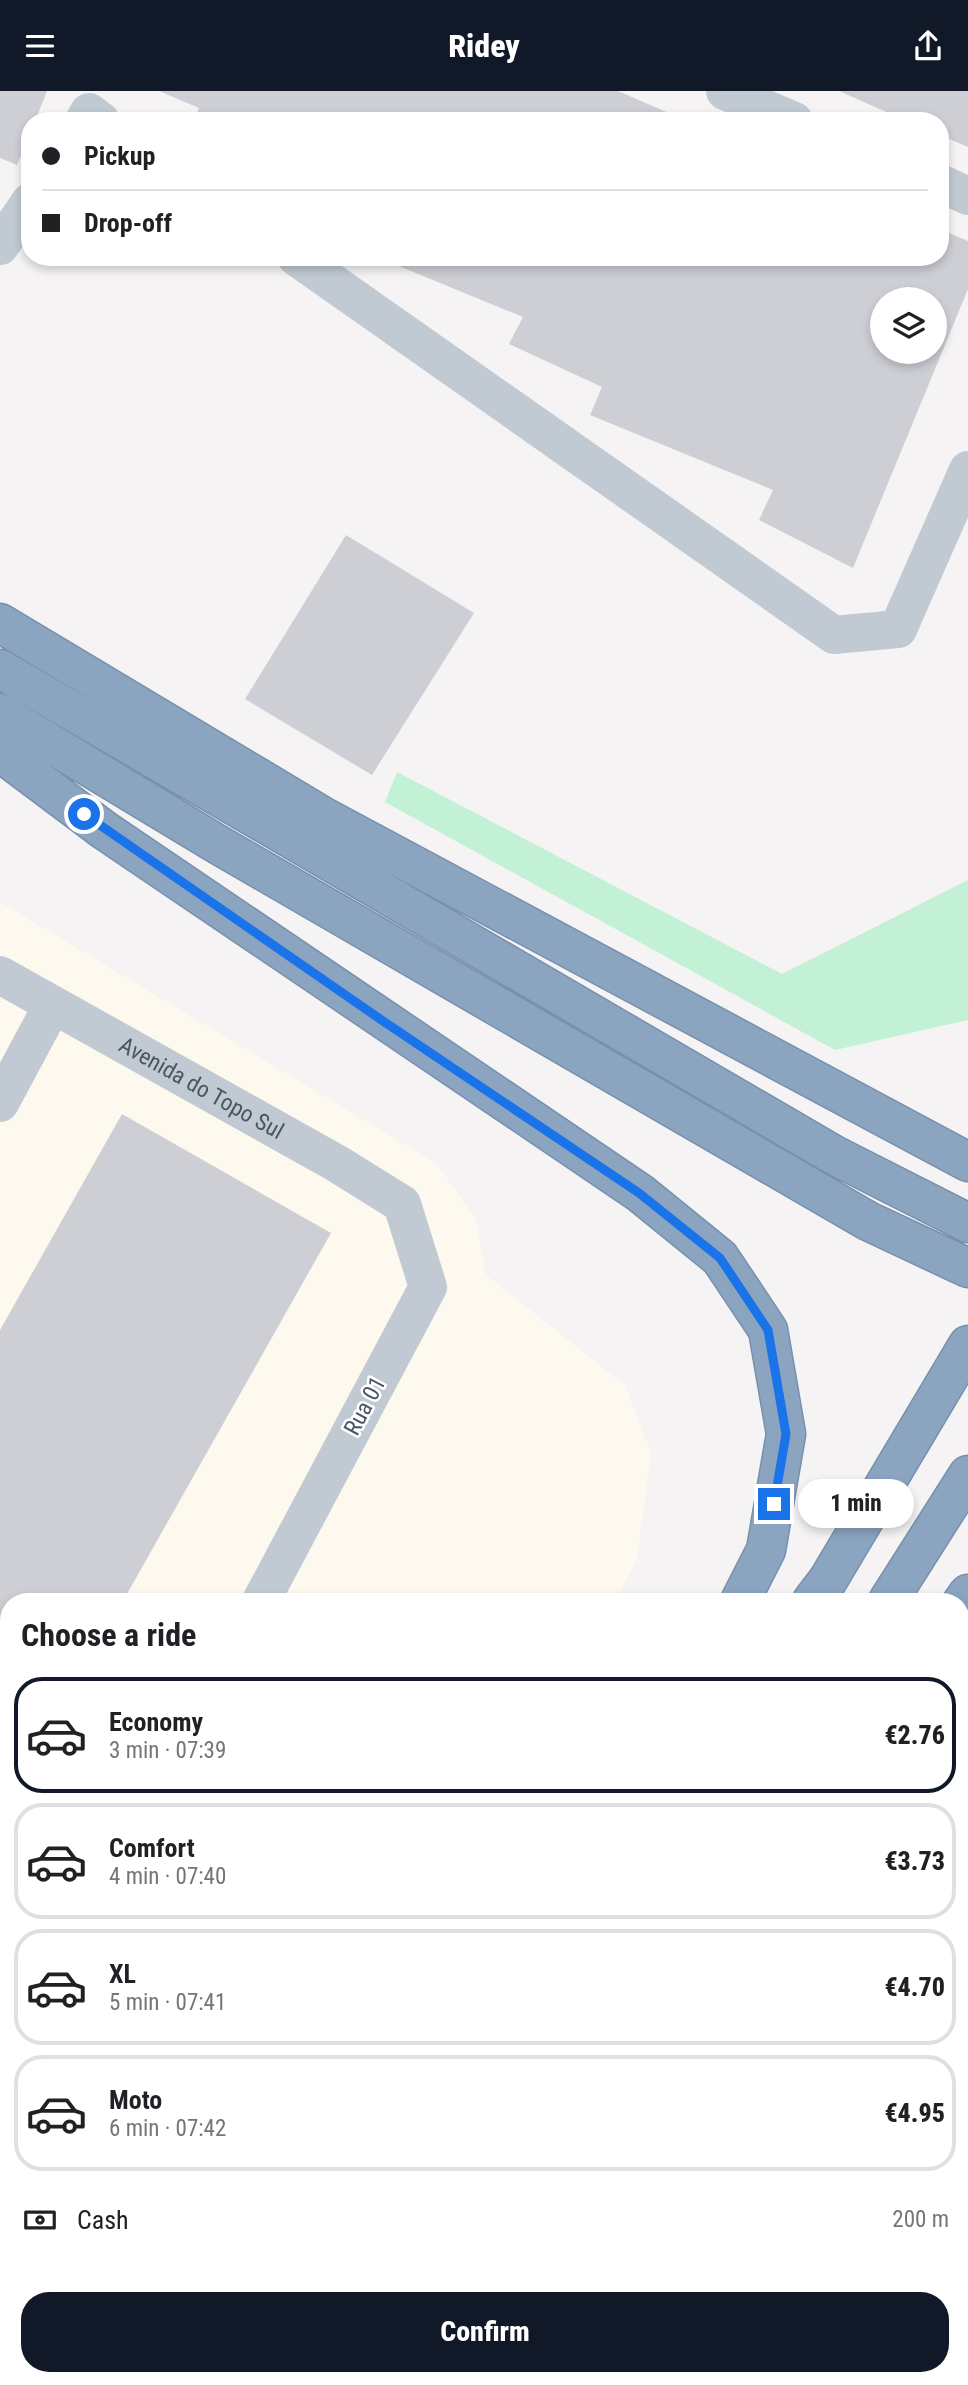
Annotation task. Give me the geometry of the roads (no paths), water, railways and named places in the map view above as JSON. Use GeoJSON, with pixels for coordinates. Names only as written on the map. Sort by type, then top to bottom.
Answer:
{"type":"FeatureCollection","features":[{"type":"Feature","properties":{"kind":"highway"},"geometry":{"type":"LineString","coordinates":[[0,623],[324,817],[960,1157]]}},
{"type":"Feature","properties":{"kind":"highway"},"geometry":{"type":"LineString","coordinates":[[0,669],[834,1155],[968,1223]]}},
{"type":"Feature","properties":{"kind":"highway"},"geometry":{"type":"LineString","coordinates":[[0,713],[216,844],[868,1221],[968,1268]]}},
{"type":"Feature","properties":{"kind":"highway"},"geometry":{"type":"LineString","coordinates":[[0,753],[173,877],[639,1193],[720,1258],[768,1330],[786,1434],[766,1550],[744,1593]]}},
{"type":"Feature","properties":{"kind":"highway"},"geometry":{"type":"LineString","coordinates":[[818,1593],[960,1359]]}},
{"type":"Feature","properties":{"kind":"highway"},"geometry":{"type":"LineString","coordinates":[[893,1593],[968,1475]]}},
{"type":"Feature","properties":{"kind":"street"},"geometry":{"type":"LineString","coordinates":[[725,91],[773,112]]}},
{"type":"Feature","properties":{"kind":"street"},"geometry":{"type":"LineString","coordinates":[[949,187],[968,196]]}},
{"type":"Feature","properties":{"kind":"street"},"geometry":{"type":"LineString","coordinates":[[0,246],[21,215]]}},
{"type":"Feature","properties":{"kind":"street"},"geometry":{"type":"LineString","coordinates":[[309,266],[834,635],[898,629],[968,470]]}},
{"type":"Feature","properties":{"kind":"street","name":"Avenida do Topo Sul"},"geometry":{"type":"LineString","coordinates":[[0,975],[336,1163],[402,1204]]}},
{"type":"Feature","properties":{"kind":"street"},"geometry":{"type":"LineString","coordinates":[[0,1103],[52,1006]]}},
{"type":"Feature","properties":{"kind":"street","name":"Rua 01"},"geometry":{"type":"LineString","coordinates":[[265,1593],[428,1287],[402,1204]]}}]}
